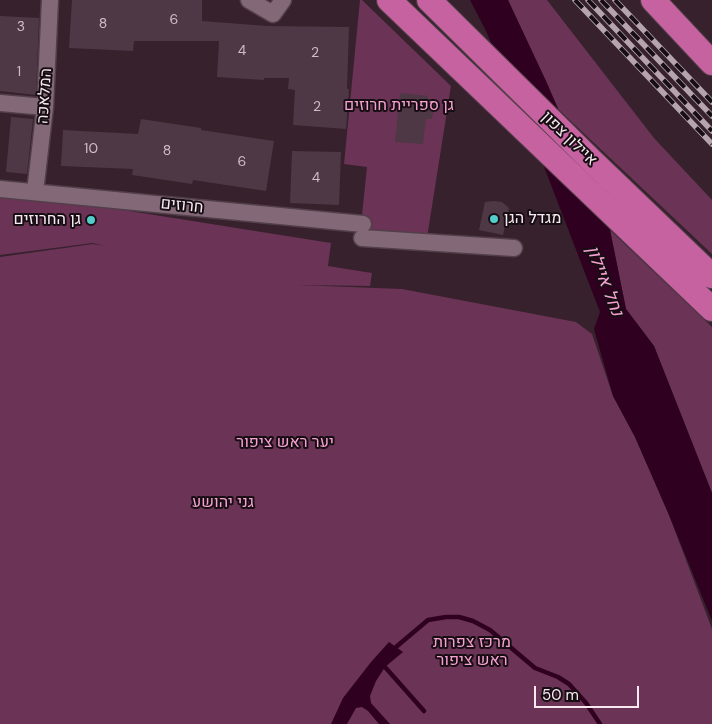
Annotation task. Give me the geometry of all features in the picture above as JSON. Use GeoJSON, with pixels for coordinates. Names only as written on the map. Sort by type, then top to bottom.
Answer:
{"type":"FeatureCollection","features":[{"type":"Feature","properties":{"kind":"highway"},"geometry":{"type":"LineString","coordinates":[[389,0],[712,309]]}},
{"type":"Feature","properties":{"kind":"highway","name":"איילון צפון"},"geometry":{"type":"LineString","coordinates":[[429,0],[712,276]]}},
{"type":"Feature","properties":{"kind":"highway"},"geometry":{"type":"LineString","coordinates":[[653,0],[712,63]]}},
{"type":"Feature","properties":{"kind":"street","name":"המלאכה"},"geometry":{"type":"LineString","coordinates":[[35,192],[45,107],[50,0]]}},
{"type":"Feature","properties":{"kind":"street"},"geometry":{"type":"LineString","coordinates":[[249,0],[273,14],[283,0]]}},
{"type":"Feature","properties":{"kind":"street"},"geometry":{"type":"LineString","coordinates":[[0,103],[45,107]]}},
{"type":"Feature","properties":{"kind":"street","name":"חרוזים"},"geometry":{"type":"LineString","coordinates":[[0,189],[514,248]]}},
{"type":"Feature","properties":{"kind":"green space","name":"גן ספריית חרוזים"},"geometry":{"type":"Polygon","coordinates":[[[360,0],[451,86],[426,244],[360,234],[367,167],[344,164],[360,0]]]}},
{"type":"Feature","properties":{"kind":"green space"},"geometry":{"type":"Polygon","coordinates":[[[508,0],[547,0],[654,138],[712,200],[712,254],[558,109],[508,0]]]}},
{"type":"Feature","properties":{"kind":"green space","name":"גני יהושע"},"geometry":{"type":"Polygon","coordinates":[[[0,194],[35,196],[331,243],[328,266],[372,273],[370,286],[298,285],[402,289],[576,322],[592,334],[613,396],[635,437],[669,515],[712,629],[712,724],[0,724],[0,257],[93,244],[105,246],[93,243],[0,255],[0,194]]]}},
{"type":"Feature","properties":{"kind":"green space"},"geometry":{"type":"Polygon","coordinates":[[[610,230],[712,327],[712,493],[654,346],[626,309],[610,230]]]}},
{"type":"Feature","properties":{"kind":"water","name":"נחל איילון"},"geometry":{"type":"Polygon","coordinates":[[[470,0],[508,0],[547,83],[610,230],[626,309],[654,346],[712,493],[712,621],[635,437],[613,396],[594,329],[600,312],[536,146],[486,31],[470,0]]]}},
{"type":"Feature","properties":{"kind":"water"},"geometry":{"type":"Polygon","coordinates":[[[389,642],[403,652],[385,667],[376,681],[370,696],[371,703],[390,724],[379,724],[362,707],[356,708],[347,724],[331,724],[343,698],[389,642]]]}},
{"type":"Feature","properties":{"kind":"building"},"geometry":{"type":"Polygon","coordinates":[[[72,0],[202,0],[202,21],[267,26],[349,27],[347,89],[349,89],[346,129],[293,125],[295,90],[288,89],[289,78],[264,78],[264,80],[217,77],[219,41],[134,41],[133,51],[69,48],[72,0]]]}},
{"type":"Feature","properties":{"kind":"building"},"geometry":{"type":"Polygon","coordinates":[[[0,16],[39,18],[36,95],[0,91],[0,16]]]}},
{"type":"Feature","properties":{"kind":"building"},"geometry":{"type":"Polygon","coordinates":[[[400,93],[428,96],[427,105],[434,106],[432,119],[426,119],[423,144],[395,142],[400,93]]]}},
{"type":"Feature","properties":{"kind":"building"},"geometry":{"type":"Polygon","coordinates":[[[11,117],[33,119],[27,174],[6,172],[11,117]]]}},
{"type":"Feature","properties":{"kind":"building"},"geometry":{"type":"Polygon","coordinates":[[[141,119],[274,141],[266,191],[193,180],[192,184],[132,175],[133,169],[61,166],[63,130],[138,134],[141,119]]]}},
{"type":"Feature","properties":{"kind":"building"},"geometry":{"type":"Polygon","coordinates":[[[292,151],[341,152],[339,205],[290,203],[292,151]]]}},
{"type":"Feature","properties":{"kind":"building","name":"מגדל הגן"},"geometry":{"type":"Polygon","coordinates":[[[485,202],[502,202],[509,208],[503,235],[479,230],[485,202]]]}},
{"type":"Feature","properties":{"kind":"waterway"},"geometry":{"type":"LineString","coordinates":[[396,647],[428,620],[459,617],[473,621],[490,630],[535,668],[558,677],[569,684],[586,703],[600,724]]}},
{"type":"Feature","properties":{"kind":"waterway"},"geometry":{"type":"LineString","coordinates":[[385,667],[424,711]]}},
{"type":"Feature","properties":{"kind":"railway"},"geometry":{"type":"LineString","coordinates":[[575,0],[712,144]]}},
{"type":"Feature","properties":{"kind":"railway"},"geometry":{"type":"LineString","coordinates":[[588,0],[712,131]]}},
{"type":"Feature","properties":{"kind":"railway"},"geometry":{"type":"LineString","coordinates":[[601,0],[712,116]]}},
{"type":"Feature","properties":{"kind":"railway"},"geometry":{"type":"LineString","coordinates":[[615,0],[712,102]]}},
{"type":"Feature","properties":{"kind":"place","name":"מגדל הגן"},"geometry":{"type":"Point","coordinates":[494,219]}},
{"type":"Feature","properties":{"kind":"place","name":"גן החרוזים"},"geometry":{"type":"Point","coordinates":[91,220]}},
{"type":"Feature","properties":{"kind":"park label","name":"יער ראש ציפור"},"geometry":{"type":"Point","coordinates":[285,443]}},
{"type":"Feature","properties":{"kind":"park label","name":"מרכז צפרות ראש ציפור"},"geometry":{"type":"Point","coordinates":[472,652]}}]}
